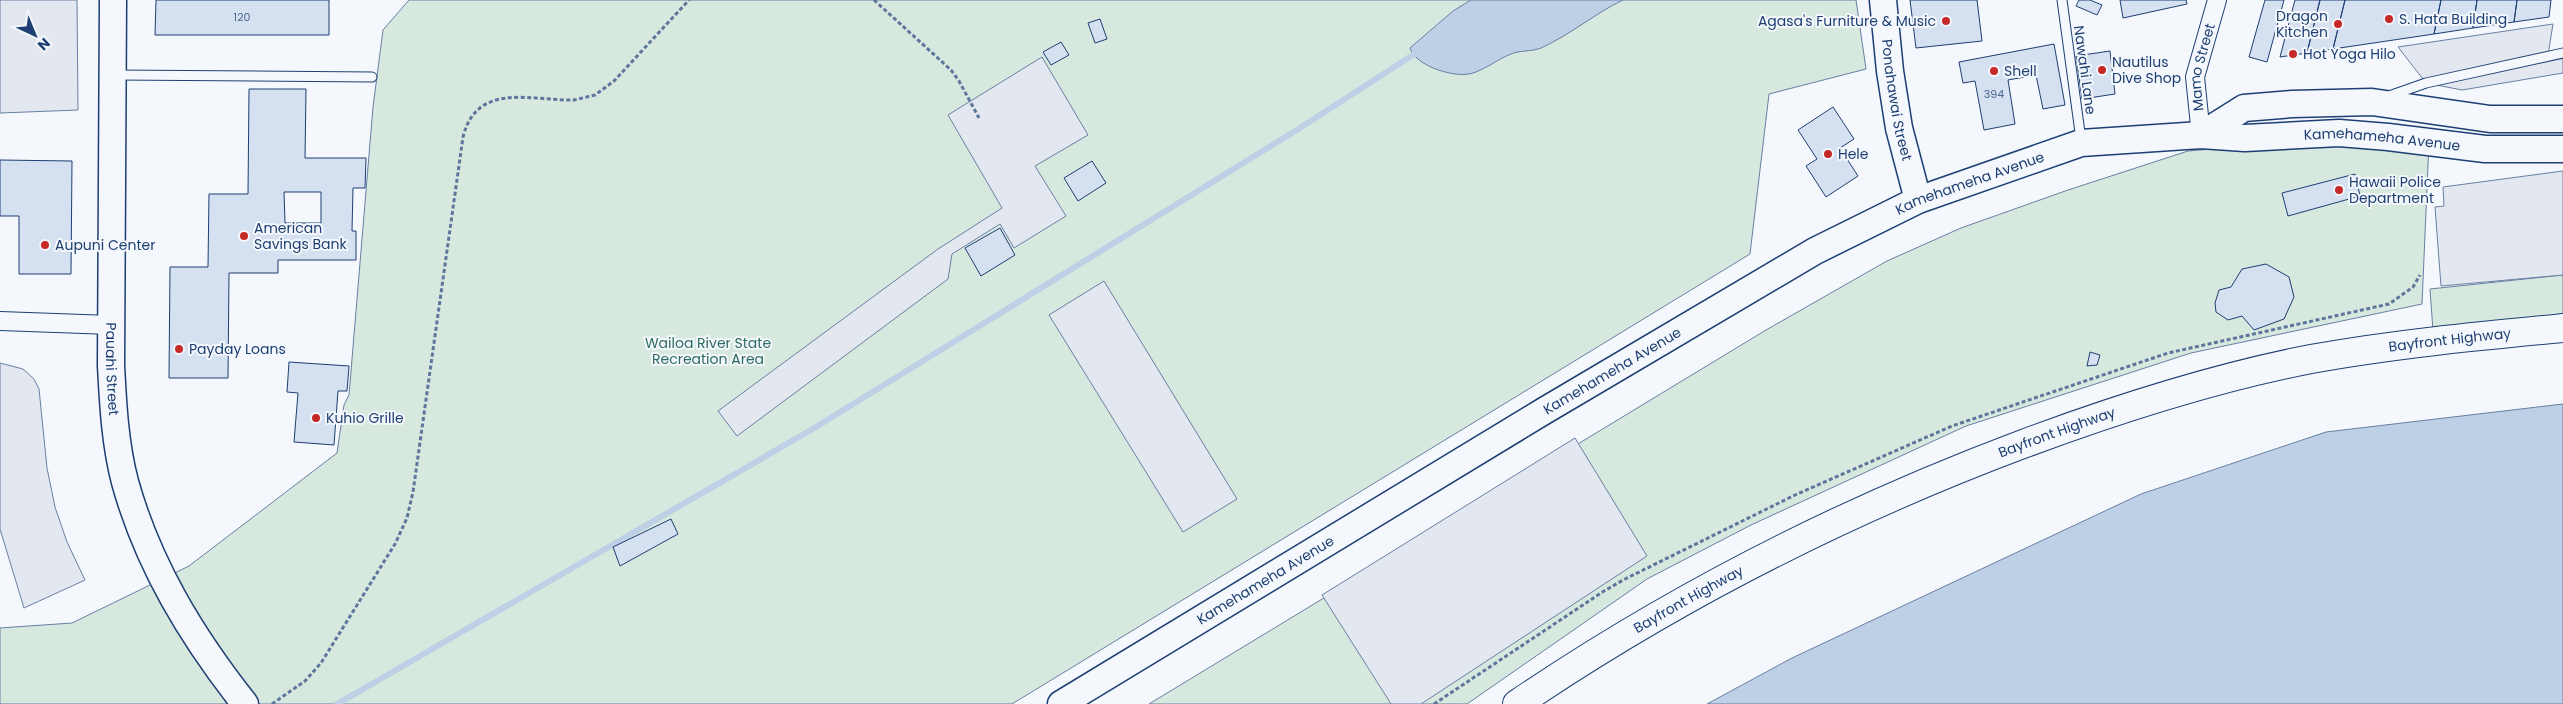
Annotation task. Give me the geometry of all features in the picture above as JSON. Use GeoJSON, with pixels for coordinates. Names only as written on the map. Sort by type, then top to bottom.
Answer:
{"type":"FeatureCollection","features":[{"type":"Feature","properties":{"kind":"main road","name":"Pauahi Street"},"geometry":{"type":"LineString","coordinates":[[113,0],[111,325],[115,422],[125,480],[135,512],[166,586],[208,656],[245,704]]}},
{"type":"Feature","properties":{"kind":"main road","name":"Ponahawai Street"},"geometry":{"type":"LineString","coordinates":[[1882,0],[1899,128],[1918,200]]}},
{"type":"Feature","properties":{"kind":"main road","name":"Kamehameha Avenue"},"geometry":{"type":"LineString","coordinates":[[2201,135],[2244,108],[2292,104],[2372,102],[2490,119],[2563,119]]}},
{"type":"Feature","properties":{"kind":"main road","name":"Kamehameha Avenue"},"geometry":{"type":"LineString","coordinates":[[1061,704],[1544,411],[1815,251],[1918,200],[2081,143],[2201,135],[2246,138],[2339,133],[2388,136],[2485,149],[2563,149]]}},
{"type":"Feature","properties":{"kind":"main road","name":"Bayfront Highway"},"geometry":{"type":"LineString","coordinates":[[1517,704],[1590,655],[1682,601],[1825,526],[1954,470],[2102,415],[2229,378],[2310,359],[2469,337],[2563,328]]}},
{"type":"Feature","properties":{"kind":"main road","name":"Bayfront Highway"},"geometry":{"type":"LineString","coordinates":[[1529,704],[1590,655]]}},
{"type":"Feature","properties":{"kind":"street","name":"Mamo Street"},"geometry":{"type":"LineString","coordinates":[[2201,135],[2195,77],[2217,0]]}},
{"type":"Feature","properties":{"kind":"street"},"geometry":{"type":"LineString","coordinates":[[0,321],[111,325]]}},
{"type":"Feature","properties":{"kind":"lane","name":"Nawahi Lane"},"geometry":{"type":"LineString","coordinates":[[2062,0],[2081,143]]}},
{"type":"Feature","properties":{"kind":"lane","name":"Kamehameha Avenue"},"geometry":{"type":"LineString","coordinates":[[2372,102],[2426,83],[2563,53]]}},
{"type":"Feature","properties":{"kind":"lane"},"geometry":{"type":"LineString","coordinates":[[112,75],[372,76]]}},
{"type":"Feature","properties":{"kind":"path"},"geometry":{"type":"LineString","coordinates":[[272,704],[305,681],[321,663],[395,544],[407,518],[414,482],[463,137],[472,115],[488,102],[500,98],[574,100],[585,98],[605,89],[689,0]]}},
{"type":"Feature","properties":{"kind":"path"},"geometry":{"type":"LineString","coordinates":[[874,0],[951,70],[959,81],[978,118]]}},
{"type":"Feature","properties":{"kind":"green space","name":"Wailoa River State Recreation Area"},"geometry":{"type":"Polygon","coordinates":[[[409,0],[1856,0],[1866,69],[1769,94],[1750,254],[1012,704],[0,704],[0,628],[72,623],[189,566],[337,453],[344,405],[349,395],[373,107],[383,30],[409,0]]]}},
{"type":"Feature","properties":{"kind":"green space"},"geometry":{"type":"Polygon","coordinates":[[[2353,137],[2429,142],[2422,304],[2191,353],[1966,426],[1751,525],[1647,579],[1467,704],[1149,704],[1766,330],[1887,261],[1961,228],[2068,190],[2188,151],[2353,137]]]}},
{"type":"Feature","properties":{"kind":"green space"},"geometry":{"type":"Polygon","coordinates":[[[2563,275],[2563,318],[2433,331],[2430,289],[2563,275]]]}},
{"type":"Feature","properties":{"kind":"shaded area"},"geometry":{"type":"Polygon","coordinates":[[[0,0],[77,0],[78,110],[0,113],[0,0]]]}},
{"type":"Feature","properties":{"kind":"shaded area"},"geometry":{"type":"Polygon","coordinates":[[[2553,24],[2548,55],[2563,53],[2563,73],[2462,90],[2426,83],[2398,47],[2553,24]]]}},
{"type":"Feature","properties":{"kind":"shaded area"},"geometry":{"type":"Polygon","coordinates":[[[1042,57],[1088,135],[1035,166],[1066,216],[1014,248],[1000,224],[952,254],[948,279],[737,436],[718,411],[938,249],[1002,208],[948,115],[1042,57]]]}},
{"type":"Feature","properties":{"kind":"shaded area"},"geometry":{"type":"Polygon","coordinates":[[[2563,171],[2563,275],[2441,286],[2435,207],[2444,206],[2443,187],[2563,171]]]}},
{"type":"Feature","properties":{"kind":"shaded area"},"geometry":{"type":"Polygon","coordinates":[[[1104,281],[1237,499],[1183,532],[1049,315],[1104,281]]]}},
{"type":"Feature","properties":{"kind":"shaded area"},"geometry":{"type":"Polygon","coordinates":[[[0,363],[23,369],[34,379],[39,389],[47,468],[55,507],[67,542],[85,580],[24,608],[0,529],[0,363]]]}},
{"type":"Feature","properties":{"kind":"shaded area"},"geometry":{"type":"Polygon","coordinates":[[[1575,438],[1647,556],[1421,704],[1391,704],[1322,595],[1575,438]]]}},
{"type":"Feature","properties":{"kind":"water"},"geometry":{"type":"Polygon","coordinates":[[[1471,0],[1623,0],[1541,48],[1511,54],[1473,73],[1457,74],[1437,70],[1413,54],[1410,48],[1453,11],[1471,0]]]}},
{"type":"Feature","properties":{"kind":"water"},"geometry":{"type":"Polygon","coordinates":[[[2563,404],[2563,704],[1707,704],[1792,658],[2141,494],[2326,432],[2563,404]]]}},
{"type":"Feature","properties":{"kind":"building"},"geometry":{"type":"Polygon","coordinates":[[[156,0],[329,0],[329,35],[155,35],[156,0]]]}},
{"type":"Feature","properties":{"kind":"building","name":"Agasa's Furniture & Music"},"geometry":{"type":"Polygon","coordinates":[[[1910,0],[1977,0],[1982,41],[1916,48],[1910,0]]]}},
{"type":"Feature","properties":{"kind":"building"},"geometry":{"type":"Polygon","coordinates":[[[2079,0],[2090,0],[2102,5],[2097,15],[2076,6],[2079,0]]]}},
{"type":"Feature","properties":{"kind":"building"},"geometry":{"type":"Polygon","coordinates":[[[2120,0],[2186,0],[2187,4],[2123,18],[2120,0]]]}},
{"type":"Feature","properties":{"kind":"building"},"geometry":{"type":"Polygon","coordinates":[[[2265,0],[2284,0],[2267,62],[2249,57],[2265,0]]]}},
{"type":"Feature","properties":{"kind":"building"},"geometry":{"type":"Polygon","coordinates":[[[2295,0],[2320,0],[2307,53],[2280,57],[2295,0]]]}},
{"type":"Feature","properties":{"kind":"building"},"geometry":{"type":"Polygon","coordinates":[[[2320,0],[2345,0],[2333,49],[2307,53],[2320,0]]]}},
{"type":"Feature","properties":{"kind":"building","name":"S. Hata Building"},"geometry":{"type":"Polygon","coordinates":[[[2345,0],[2441,0],[2434,34],[2333,49],[2345,0]]]}},
{"type":"Feature","properties":{"kind":"building"},"geometry":{"type":"Polygon","coordinates":[[[2441,0],[2477,0],[2473,28],[2434,34],[2441,0]]]}},
{"type":"Feature","properties":{"kind":"building"},"geometry":{"type":"Polygon","coordinates":[[[2477,0],[2517,0],[2514,22],[2473,28],[2477,0]]]}},
{"type":"Feature","properties":{"kind":"building"},"geometry":{"type":"Polygon","coordinates":[[[2517,0],[2551,0],[2549,17],[2514,22],[2517,0]]]}},
{"type":"Feature","properties":{"kind":"building"},"geometry":{"type":"Polygon","coordinates":[[[1100,19],[1107,39],[1095,43],[1088,23],[1100,19]]]}},
{"type":"Feature","properties":{"kind":"building"},"geometry":{"type":"Polygon","coordinates":[[[1061,42],[1069,55],[1051,65],[1043,52],[1061,42]]]}},
{"type":"Feature","properties":{"kind":"building"},"geometry":{"type":"Polygon","coordinates":[[[2054,44],[2065,105],[2043,109],[2036,75],[2008,80],[2015,124],[1984,130],[1975,81],[1963,83],[1959,62],[2054,44]]]}},
{"type":"Feature","properties":{"kind":"building"},"geometry":{"type":"Polygon","coordinates":[[[2110,51],[2115,94],[2082,99],[2076,56],[2110,51]]]}},
{"type":"Feature","properties":{"kind":"building"},"geometry":{"type":"Polygon","coordinates":[[[249,89],[306,89],[305,158],[366,158],[365,188],[353,188],[352,231],[356,231],[356,260],[278,260],[278,273],[229,273],[228,378],[169,378],[170,267],[208,267],[209,194],[248,194],[249,89]],[[284,192],[285,223],[321,223],[321,192],[284,192]]]}},
{"type":"Feature","properties":{"kind":"building","name":"Hele"},"geometry":{"type":"Polygon","coordinates":[[[1833,107],[1854,139],[1840,148],[1858,176],[1826,197],[1806,166],[1817,159],[1798,130],[1833,107]]]}},
{"type":"Feature","properties":{"kind":"building","name":"Aupuni Center"},"geometry":{"type":"Polygon","coordinates":[[[0,160],[72,161],[71,274],[19,274],[19,216],[0,216],[0,160]]]}},
{"type":"Feature","properties":{"kind":"building"},"geometry":{"type":"Polygon","coordinates":[[[1092,161],[1106,183],[1078,201],[1064,178],[1092,161]]]}},
{"type":"Feature","properties":{"kind":"building"},"geometry":{"type":"Polygon","coordinates":[[[2355,174],[2360,196],[2288,216],[2282,193],[2355,174]]]}},
{"type":"Feature","properties":{"kind":"building"},"geometry":{"type":"Polygon","coordinates":[[[1000,228],[1015,255],[981,276],[965,248],[1000,228]]]}},
{"type":"Feature","properties":{"kind":"building"},"geometry":{"type":"Polygon","coordinates":[[[2266,264],[2289,277],[2294,297],[2284,319],[2254,330],[2242,316],[2228,320],[2216,312],[2215,303],[2219,290],[2231,287],[2242,269],[2266,264]]]}},
{"type":"Feature","properties":{"kind":"building"},"geometry":{"type":"Polygon","coordinates":[[[2090,352],[2100,355],[2097,365],[2087,366],[2090,352]]]}},
{"type":"Feature","properties":{"kind":"building","name":"Kuhio Grille"},"geometry":{"type":"Polygon","coordinates":[[[289,362],[349,366],[347,391],[338,391],[334,445],[294,442],[298,393],[287,392],[289,362]]]}},
{"type":"Feature","properties":{"kind":"building"},"geometry":{"type":"Polygon","coordinates":[[[671,519],[678,534],[620,566],[613,547],[671,519]]]}},
{"type":"Feature","properties":{"kind":"waterway"},"geometry":{"type":"LineString","coordinates":[[337,704],[811,430],[1300,128],[1419,51]]}},
{"type":"Feature","properties":{"kind":"place","name":"S. Hata Building"},"geometry":{"type":"Point","coordinates":[2389,19]}},
{"type":"Feature","properties":{"kind":"place","name":"Agasa's Furniture & Music"},"geometry":{"type":"Point","coordinates":[1946,21]}},
{"type":"Feature","properties":{"kind":"place","name":"Dragon Kitchen"},"geometry":{"type":"Point","coordinates":[2338,24]}},
{"type":"Feature","properties":{"kind":"place","name":"Hot Yoga Hilo"},"geometry":{"type":"Point","coordinates":[2293,54]}},
{"type":"Feature","properties":{"kind":"place","name":"Nautilus Dive Shop"},"geometry":{"type":"Point","coordinates":[2102,70]}},
{"type":"Feature","properties":{"kind":"place","name":"Shell"},"geometry":{"type":"Point","coordinates":[1994,71]}},
{"type":"Feature","properties":{"kind":"place","name":"Hele"},"geometry":{"type":"Point","coordinates":[1828,154]}},
{"type":"Feature","properties":{"kind":"place","name":"Hawaii Police Department"},"geometry":{"type":"Point","coordinates":[2339,190]}},
{"type":"Feature","properties":{"kind":"place","name":"American Savings Bank"},"geometry":{"type":"Point","coordinates":[244,236]}},
{"type":"Feature","properties":{"kind":"place","name":"Aupuni Center"},"geometry":{"type":"Point","coordinates":[45,245]}},
{"type":"Feature","properties":{"kind":"place","name":"Payday Loans"},"geometry":{"type":"Point","coordinates":[179,349]}},
{"type":"Feature","properties":{"kind":"place","name":"Kuhio Grille"},"geometry":{"type":"Point","coordinates":[316,418]}}]}
